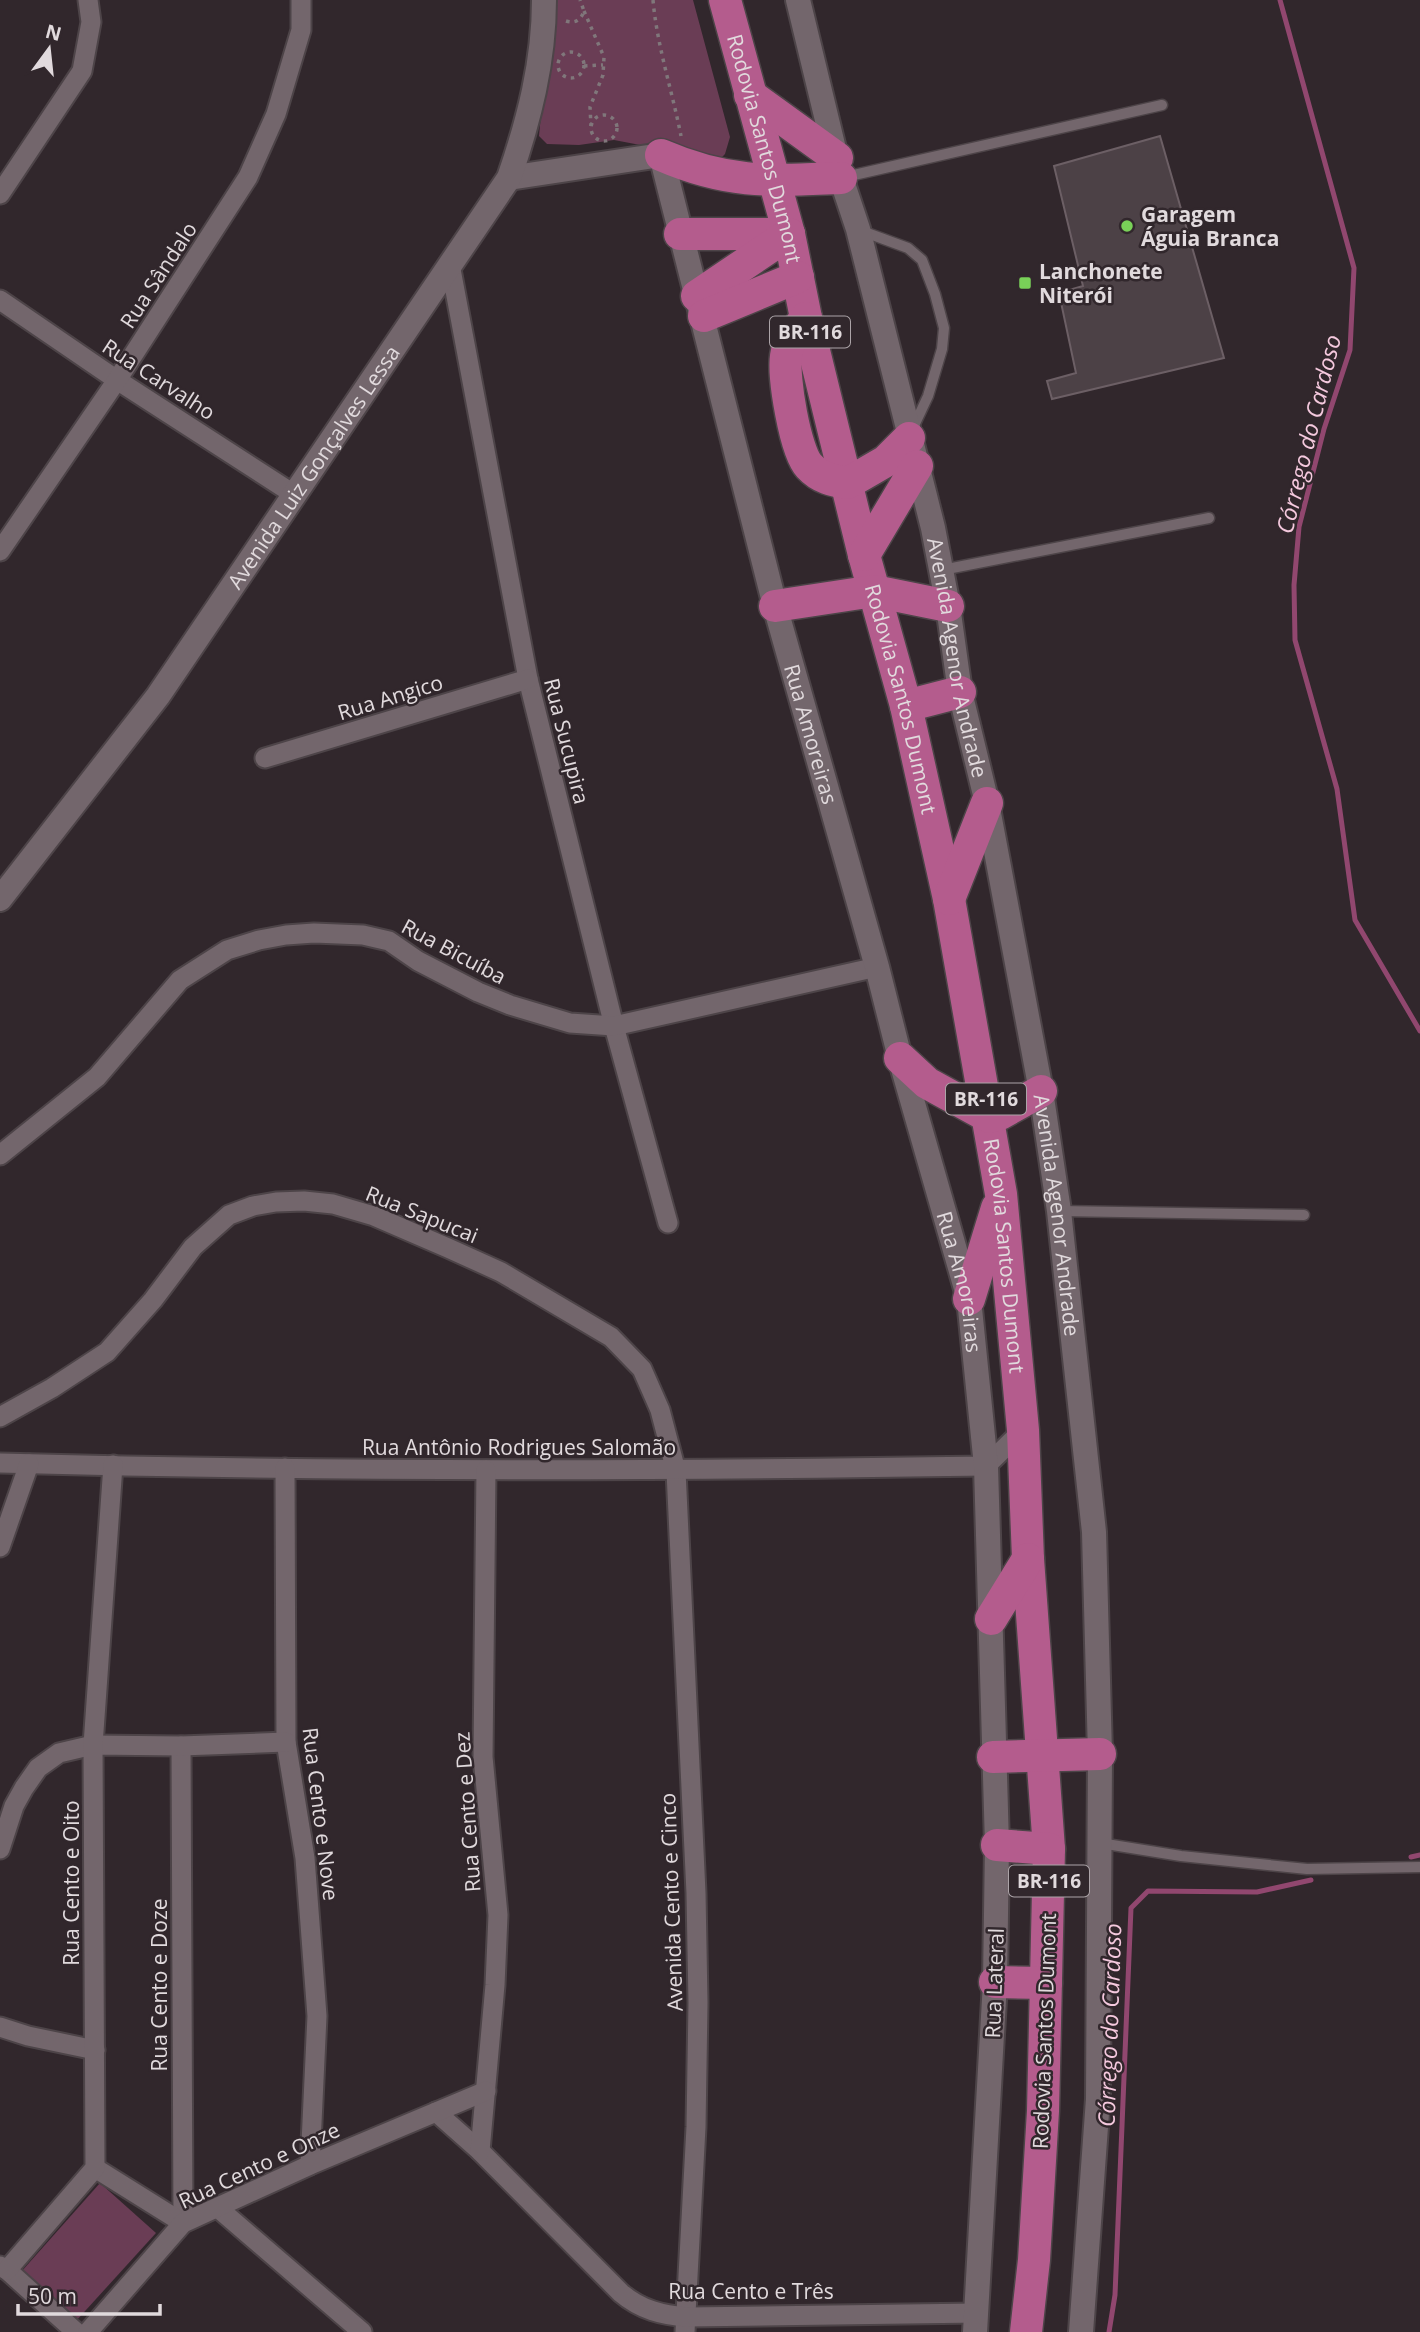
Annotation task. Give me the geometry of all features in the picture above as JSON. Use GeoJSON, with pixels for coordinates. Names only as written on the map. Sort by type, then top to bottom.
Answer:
{"type":"FeatureCollection","features":[{"type":"Feature","properties":{"kind":"highway","name":"Rodovia Santos Dumont"},"geometry":{"type":"LineString","coordinates":[[725,0],[789,234],[806,318],[791,340],[786,354],[796,440],[807,464],[819,475],[848,484],[864,555],[906,706],[949,899],[1001,1194],[1023,1430],[1028,1559],[1049,1849],[1043,2111],[1034,2260],[1026,2332]]}},
{"type":"Feature","properties":{"kind":"highway"},"geometry":{"type":"LineString","coordinates":[[750,95],[839,168]]}},
{"type":"Feature","properties":{"kind":"highway"},"geometry":{"type":"LineString","coordinates":[[673,160],[726,177],[773,181],[839,168]]}},
{"type":"Feature","properties":{"kind":"highway"},"geometry":{"type":"LineString","coordinates":[[680,234],[789,234]]}},
{"type":"Feature","properties":{"kind":"highway"},"geometry":{"type":"LineString","coordinates":[[701,306],[789,234]]}},
{"type":"Feature","properties":{"kind":"highway"},"geometry":{"type":"LineString","coordinates":[[701,306],[798,277]]}},
{"type":"Feature","properties":{"kind":"highway"},"geometry":{"type":"LineString","coordinates":[[848,484],[886,461],[913,452]]}},
{"type":"Feature","properties":{"kind":"highway"},"geometry":{"type":"LineString","coordinates":[[864,555],[913,452]]}},
{"type":"Feature","properties":{"kind":"highway"},"geometry":{"type":"LineString","coordinates":[[775,606],[874,591],[948,606]]}},
{"type":"Feature","properties":{"kind":"highway"},"geometry":{"type":"LineString","coordinates":[[906,706],[960,692]]}},
{"type":"Feature","properties":{"kind":"highway"},"geometry":{"type":"LineString","coordinates":[[949,899],[987,803]]}},
{"type":"Feature","properties":{"kind":"highway"},"geometry":{"type":"LineString","coordinates":[[900,1058],[927,1083],[989,1117],[1000,1114],[1041,1091]]}},
{"type":"Feature","properties":{"kind":"highway"},"geometry":{"type":"LineString","coordinates":[[969,1300],[1001,1194]]}},
{"type":"Feature","properties":{"kind":"highway"},"geometry":{"type":"LineString","coordinates":[[991,1619],[1028,1559]]}},
{"type":"Feature","properties":{"kind":"highway"},"geometry":{"type":"LineString","coordinates":[[993,1757],[1100,1754]]}},
{"type":"Feature","properties":{"kind":"highway"},"geometry":{"type":"LineString","coordinates":[[998,1845],[1049,1849]]}},
{"type":"Feature","properties":{"kind":"highway"},"geometry":{"type":"LineString","coordinates":[[995,1982],[1046,1983]]}},
{"type":"Feature","properties":{"kind":"street"},"geometry":{"type":"LineString","coordinates":[[0,194],[82,71],[91,22],[88,0]]}},
{"type":"Feature","properties":{"kind":"street","name":"Rua Sândalo"},"geometry":{"type":"LineString","coordinates":[[0,551],[117,380],[248,177],[276,114],[301,30],[301,0]]}},
{"type":"Feature","properties":{"kind":"street","name":"Avenida Agenor Andrade"},"geometry":{"type":"LineString","coordinates":[[798,0],[942,570],[960,692],[987,803],[1041,1091],[1059,1211],[1094,1532],[1100,1754],[1098,2099],[1081,2332]]}},
{"type":"Feature","properties":{"kind":"street","name":"Avenida Luiz Gonçalves Lessa"},"geometry":{"type":"LineString","coordinates":[[0,899],[158,696],[509,178],[529,120],[552,9]]}},
{"type":"Feature","properties":{"kind":"street"},"geometry":{"type":"LineString","coordinates":[[509,178],[673,160]]}},
{"type":"Feature","properties":{"kind":"street","name":"Rua Amoreiras"},"geometry":{"type":"LineString","coordinates":[[673,160],[680,234],[701,306],[775,606],[969,1300],[986,1466]]}},
{"type":"Feature","properties":{"kind":"street","name":"Rua Sucupira"},"geometry":{"type":"LineString","coordinates":[[450,264],[528,679],[614,1026],[668,1223]]}},
{"type":"Feature","properties":{"kind":"street","name":"Rua Carvalho"},"geometry":{"type":"LineString","coordinates":[[0,300],[117,380],[295,495]]}},
{"type":"Feature","properties":{"kind":"street","name":"Rua Angico"},"geometry":{"type":"LineString","coordinates":[[265,758],[528,679]]}},
{"type":"Feature","properties":{"kind":"street","name":"Rua Bicuíba"},"geometry":{"type":"LineString","coordinates":[[0,1155],[97,1077],[180,979],[228,950],[286,934],[363,935],[389,941],[418,961],[510,1005],[570,1023],[614,1026],[877,967]]}},
{"type":"Feature","properties":{"kind":"street","name":"Rua Sapucai"},"geometry":{"type":"LineString","coordinates":[[0,1417],[52,1388],[107,1352],[153,1300],[193,1247],[229,1215],[253,1206],[304,1201],[333,1204],[374,1216],[448,1248],[501,1272],[611,1337],[642,1369],[660,1410],[676,1471]]}},
{"type":"Feature","properties":{"kind":"street"},"geometry":{"type":"LineString","coordinates":[[986,1466],[1023,1430]]}},
{"type":"Feature","properties":{"kind":"street","name":"Rua Antônio Rodrigues Salomão"},"geometry":{"type":"LineString","coordinates":[[0,1463],[676,1471],[986,1466]]}},
{"type":"Feature","properties":{"kind":"street"},"geometry":{"type":"LineString","coordinates":[[0,1547],[29,1464]]}},
{"type":"Feature","properties":{"kind":"street","name":"Rua Cento e Oito"},"geometry":{"type":"LineString","coordinates":[[94,2168],[93,1745],[113,1465]]}},
{"type":"Feature","properties":{"kind":"street","name":"Rua Lateral"},"geometry":{"type":"LineString","coordinates":[[977,2323],[995,1982],[998,1845],[993,1757],[986,1466]]}},
{"type":"Feature","properties":{"kind":"street","name":"Rua Cento e Nove"},"geometry":{"type":"LineString","coordinates":[[285,1468],[286,1742],[306,1858],[316,1992],[317,2050],[310,2165]]}},
{"type":"Feature","properties":{"kind":"street","name":"Rua Cento e Dez"},"geometry":{"type":"LineString","coordinates":[[480,2151],[495,1985],[498,1914],[483,1757],[486,1470]]}},
{"type":"Feature","properties":{"kind":"street","name":"Avenida Cento e Cinco"},"geometry":{"type":"LineString","coordinates":[[676,1471],[696,1893],[696,2127],[686,2324]]}},
{"type":"Feature","properties":{"kind":"street"},"geometry":{"type":"LineString","coordinates":[[0,1849],[14,1806],[38,1768],[60,1753],[93,1745],[181,1746],[286,1742]]}},
{"type":"Feature","properties":{"kind":"street","name":"Rua Cento e Doze"},"geometry":{"type":"LineString","coordinates":[[181,1746],[183,2223]]}},
{"type":"Feature","properties":{"kind":"street"},"geometry":{"type":"LineString","coordinates":[[0,2027],[28,2036],[95,2050]]}},
{"type":"Feature","properties":{"kind":"street","name":"Rua Cento e Onze"},"geometry":{"type":"LineString","coordinates":[[88,2332],[183,2223],[310,2165],[486,2091]]}},
{"type":"Feature","properties":{"kind":"street","name":"Rua Cento e Três"},"geometry":{"type":"LineString","coordinates":[[436,2112],[480,2151],[630,2301],[662,2315],[686,2324],[977,2323]]}},
{"type":"Feature","properties":{"kind":"street"},"geometry":{"type":"LineString","coordinates":[[76,2332],[4,2268],[94,2168],[183,2223]]}},
{"type":"Feature","properties":{"kind":"street"},"geometry":{"type":"LineString","coordinates":[[218,2208],[362,2332]]}},
{"type":"Feature","properties":{"kind":"lane"},"geometry":{"type":"LineString","coordinates":[[839,168],[1162,105]]}},
{"type":"Feature","properties":{"kind":"lane"},"geometry":{"type":"LineString","coordinates":[[858,229],[908,248],[922,260],[944,328],[942,349],[913,452]]}},
{"type":"Feature","properties":{"kind":"lane"},"geometry":{"type":"LineString","coordinates":[[942,570],[1209,518]]}},
{"type":"Feature","properties":{"kind":"lane"},"geometry":{"type":"LineString","coordinates":[[1059,1211],[1304,1215]]}},
{"type":"Feature","properties":{"kind":"lane"},"geometry":{"type":"LineString","coordinates":[[1099,1843],[1181,1856],[1307,1869],[1420,1867]]}},
{"type":"Feature","properties":{"kind":"path"},"geometry":{"type":"LineString","coordinates":[[580,0],[604,57],[598,91],[590,107],[591,126],[592,134],[603,141],[614,136],[617,127],[614,120],[602,115],[594,118],[591,126]]}},
{"type":"Feature","properties":{"kind":"path"},"geometry":{"type":"LineString","coordinates":[[653,0],[656,32],[670,85],[673,160]]}},
{"type":"Feature","properties":{"kind":"path"},"geometry":{"type":"LineString","coordinates":[[552,9],[568,22],[576,21],[584,11]]}},
{"type":"Feature","properties":{"kind":"path"},"geometry":{"type":"LineString","coordinates":[[570,52],[581,57],[584,65],[581,73],[570,78],[562,74],[558,63],[562,55],[570,52]]}},
{"type":"Feature","properties":{"kind":"path"},"geometry":{"type":"LineString","coordinates":[[584,65],[604,65]]}},
{"type":"Feature","properties":{"kind":"shaded area"},"geometry":{"type":"Polygon","coordinates":[[[546,0],[693,0],[730,137],[725,154],[719,160],[614,140],[579,145],[547,144],[539,136],[544,82],[546,0]]]}},
{"type":"Feature","properties":{"kind":"shaded area"},"geometry":{"type":"Polygon","coordinates":[[[100,2183],[156,2233],[76,2321],[21,2272],[100,2183]]]}},
{"type":"Feature","properties":{"kind":"building","name":"Garagem Águia Branca"},"geometry":{"type":"Polygon","coordinates":[[[1160,136],[1224,358],[1052,399],[1047,381],[1076,373],[1059,293],[1083,286],[1054,166],[1160,136]]]}},
{"type":"Feature","properties":{"kind":"waterway","name":"Córrego do Cardoso"},"geometry":{"type":"LineString","coordinates":[[1280,0],[1354,268],[1350,350],[1324,429],[1299,527],[1294,585],[1295,640],[1337,789],[1355,920],[1420,1031]]}},
{"type":"Feature","properties":{"kind":"waterway","name":"Córrego do Cardoso"},"geometry":{"type":"LineString","coordinates":[[1411,1857],[1420,1855]]}},
{"type":"Feature","properties":{"kind":"waterway","name":"Córrego do Cardoso"},"geometry":{"type":"LineString","coordinates":[[1109,2332],[1115,2295],[1131,1908],[1148,1891],[1257,1892],[1311,1880]]}},
{"type":"Feature","properties":{"kind":"place","name":"Garagem Águia Branca"},"geometry":{"type":"Point","coordinates":[1127,226]}},
{"type":"Feature","properties":{"kind":"place","name":"Lanchonete Niterói"},"geometry":{"type":"Point","coordinates":[1025,283]}}]}
